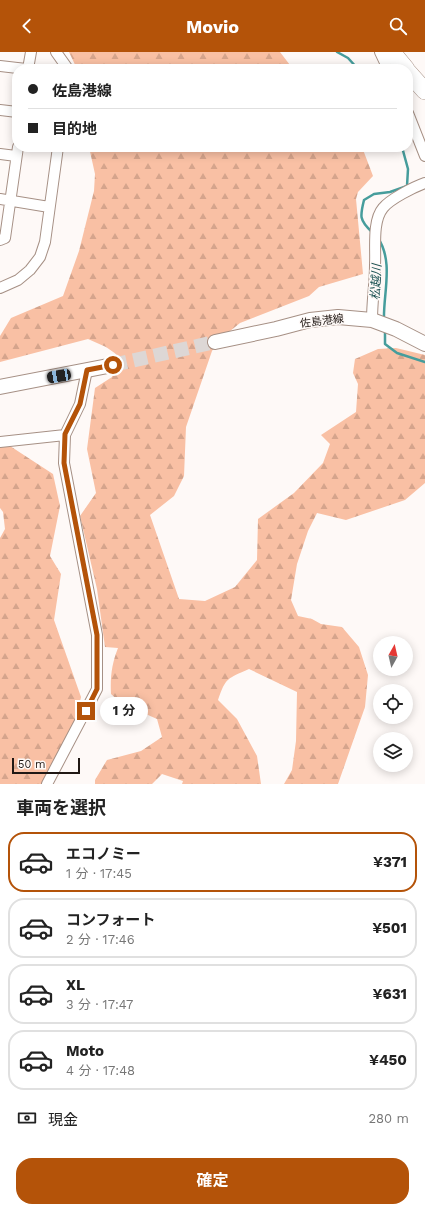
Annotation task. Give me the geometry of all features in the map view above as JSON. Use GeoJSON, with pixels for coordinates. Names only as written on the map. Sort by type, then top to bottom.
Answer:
{"type":"FeatureCollection","features":[{"type":"Feature","properties":{"kind":"highway"},"geometry":{"type":"LineString","coordinates":[[392,52],[402,64]]}},
{"type":"Feature","properties":{"kind":"highway"},"geometry":{"type":"LineString","coordinates":[[413,78],[425,91]]}},
{"type":"Feature","properties":{"kind":"main road","name":"佐島港線"},"geometry":{"type":"LineString","coordinates":[[215,342],[310,320],[338,317],[374,320],[396,329],[425,344]]}},
{"type":"Feature","properties":{"kind":"main road"},"geometry":{"type":"LineString","coordinates":[[0,387],[113,365]]}},
{"type":"Feature","properties":{"kind":"street"},"geometry":{"type":"LineString","coordinates":[[28,64],[31,52]]}},
{"type":"Feature","properties":{"kind":"street"},"geometry":{"type":"LineString","coordinates":[[56,52],[64,64]]}},
{"type":"Feature","properties":{"kind":"street"},"geometry":{"type":"LineString","coordinates":[[380,52],[386,64]]}},
{"type":"Feature","properties":{"kind":"street"},"geometry":{"type":"LineString","coordinates":[[0,66],[12,67]]}},
{"type":"Feature","properties":{"kind":"street"},"geometry":{"type":"LineString","coordinates":[[0,110],[12,111]]}},
{"type":"Feature","properties":{"kind":"street"},"geometry":{"type":"LineString","coordinates":[[413,126],[425,156]]}},
{"type":"Feature","properties":{"kind":"street"},"geometry":{"type":"LineString","coordinates":[[0,154],[17,152],[5,200],[5,238],[0,240]]}},
{"type":"Feature","properties":{"kind":"street"},"geometry":{"type":"LineString","coordinates":[[0,288],[18,280],[30,270],[40,257],[45,242],[57,152]]}},
{"type":"Feature","properties":{"kind":"street"},"geometry":{"type":"LineString","coordinates":[[374,320],[376,228],[379,216],[383,207],[391,201],[414,187],[425,183]]}},
{"type":"Feature","properties":{"kind":"street"},"geometry":{"type":"LineString","coordinates":[[5,200],[49,207]]}},
{"type":"Feature","properties":{"kind":"street"},"geometry":{"type":"LineString","coordinates":[[47,784],[97,689],[97,635],[64,463],[65,434],[80,404],[87,370]]}},
{"type":"Feature","properties":{"kind":"street"},"geometry":{"type":"LineString","coordinates":[[0,442],[65,434]]}},
{"type":"Feature","properties":{"kind":"green space"},"geometry":{"type":"Polygon","coordinates":[[[69,52],[280,52],[289,64],[75,64],[69,52]]]}},
{"type":"Feature","properties":{"kind":"green space"},"geometry":{"type":"Polygon","coordinates":[[[90,152],[364,152],[373,176],[358,192],[356,199],[363,274],[319,287],[309,296],[240,323],[219,340],[212,351],[186,427],[184,476],[174,496],[150,515],[179,599],[205,601],[235,587],[257,560],[258,519],[294,493],[323,463],[330,444],[321,435],[356,412],[358,384],[353,373],[355,359],[378,349],[396,348],[425,355],[425,483],[405,500],[346,520],[317,513],[308,531],[297,564],[291,600],[298,616],[312,619],[321,624],[342,627],[359,647],[368,675],[365,707],[338,784],[284,784],[292,770],[296,741],[297,692],[249,669],[228,680],[223,687],[218,700],[237,719],[257,756],[261,784],[182,784],[183,781],[162,774],[152,784],[95,784],[95,780],[107,760],[141,751],[162,737],[157,719],[121,703],[111,694],[112,670],[118,648],[105,647],[97,589],[80,516],[96,493],[87,449],[95,388],[112,377],[116,354],[106,347],[88,339],[0,362],[0,336],[11,318],[63,296],[79,251],[94,191],[95,174],[90,152]]]}},
{"type":"Feature","properties":{"kind":"green space"},"geometry":{"type":"Polygon","coordinates":[[[10,446],[53,474],[60,506],[50,556],[61,574],[54,620],[81,697],[76,719],[42,784],[0,784],[0,538],[5,529],[3,512],[0,508],[0,447],[10,446]]]}},
{"type":"Feature","properties":{"kind":"waterway","name":"松越川"},"geometry":{"type":"LineString","coordinates":[[337,52],[348,58],[353,64]]}},
{"type":"Feature","properties":{"kind":"waterway","name":"松越川"},"geometry":{"type":"LineString","coordinates":[[372,232],[362,218],[361,214],[364,200],[374,194],[390,192],[407,186],[408,169],[403,152]]}},
{"type":"Feature","properties":{"kind":"waterway","name":"松越川"},"geometry":{"type":"LineString","coordinates":[[378,238],[383,247],[387,268],[384,320]]}},
{"type":"Feature","properties":{"kind":"waterway","name":"松越川"},"geometry":{"type":"LineString","coordinates":[[385,331],[385,344],[397,353],[425,362]]}},
{"type":"Feature","properties":{"kind":"tunnel"},"geometry":{"type":"LineString","coordinates":[[113,365],[215,342]]}},
{"type":"Feature","properties":{"kind":"route"},"geometry":{"type":"LineString","coordinates":[[86,711],[97,689],[97,635],[64,463],[65,434],[80,404],[87,370],[113,365]]}}]}
